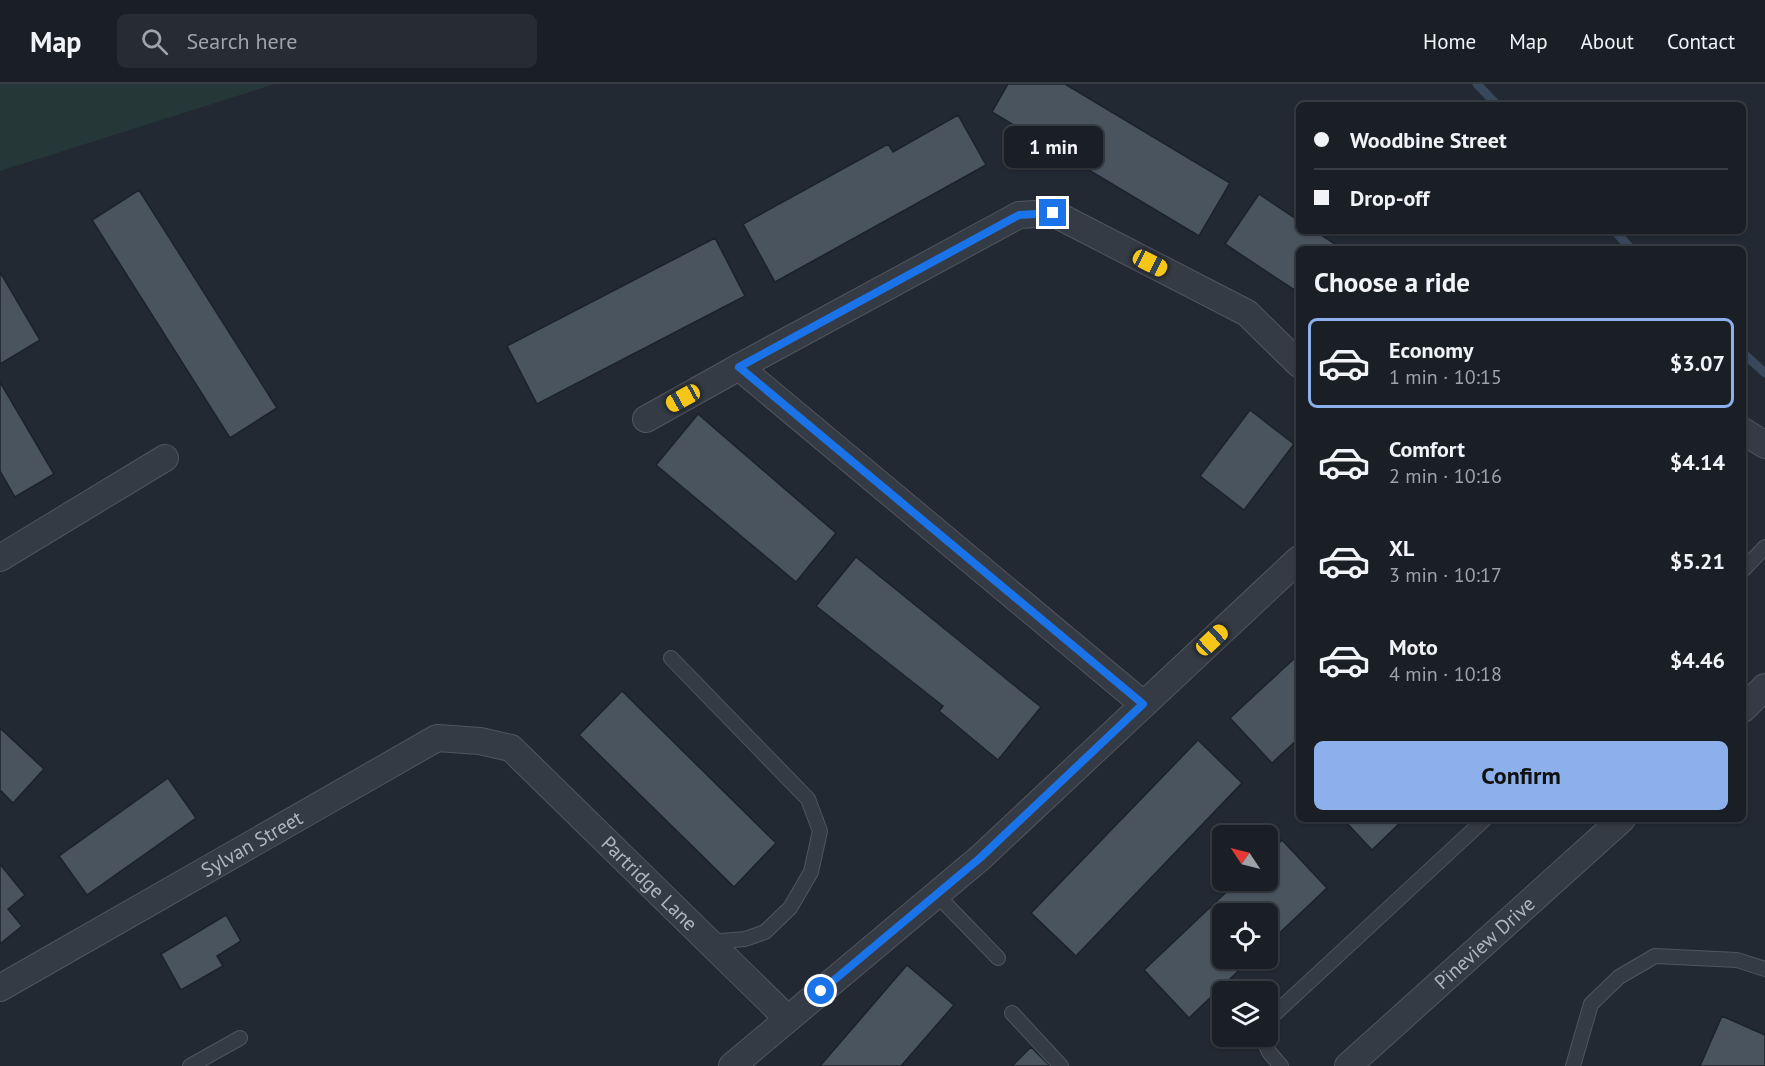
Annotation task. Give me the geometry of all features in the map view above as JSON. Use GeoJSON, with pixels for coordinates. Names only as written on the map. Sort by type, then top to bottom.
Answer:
{"type":"FeatureCollection","features":[{"type":"Feature","properties":{"kind":"street"},"geometry":{"type":"LineString","coordinates":[[646,419],[1019,215],[1053,213],[1247,313],[1296,361]]}},
{"type":"Feature","properties":{"kind":"street"},"geometry":{"type":"LineString","coordinates":[[739,367],[1143,704]]}},
{"type":"Feature","properties":{"kind":"street"},"geometry":{"type":"LineString","coordinates":[[1746,433],[1765,445]]}},
{"type":"Feature","properties":{"kind":"street"},"geometry":{"type":"LineString","coordinates":[[0,558],[165,458]]}},
{"type":"Feature","properties":{"kind":"street"},"geometry":{"type":"LineString","coordinates":[[732,1066],[980,858],[1296,562]]}},
{"type":"Feature","properties":{"kind":"street"},"geometry":{"type":"LineString","coordinates":[[1746,706],[1765,687]]}},
{"type":"Feature","properties":{"kind":"street","name":"Sylvan Street"},"geometry":{"type":"LineString","coordinates":[[0,988],[437,738],[480,741],[511,748]]}},
{"type":"Feature","properties":{"kind":"street","name":"Partridge Lane"},"geometry":{"type":"LineString","coordinates":[[511,748],[788,1019]]}},
{"type":"Feature","properties":{"kind":"street","name":"Pineview Drive"},"geometry":{"type":"LineString","coordinates":[[1349,1066],[1619,822]]}},
{"type":"Feature","properties":{"kind":"lane"},"geometry":{"type":"LineString","coordinates":[[1746,567],[1765,547]]}},
{"type":"Feature","properties":{"kind":"lane"},"geometry":{"type":"LineString","coordinates":[[671,658],[808,799],[820,831],[812,872],[790,908],[765,932],[745,939],[709,942]]}},
{"type":"Feature","properties":{"kind":"lane"},"geometry":{"type":"LineString","coordinates":[[1278,1011],[1482,822]]}},
{"type":"Feature","properties":{"kind":"lane"},"geometry":{"type":"LineString","coordinates":[[936,894],[998,958]]}},
{"type":"Feature","properties":{"kind":"lane"},"geometry":{"type":"LineString","coordinates":[[1573,1066],[1591,1004],[1619,977],[1655,956],[1737,960],[1765,969]]}},
{"type":"Feature","properties":{"kind":"lane"},"geometry":{"type":"LineString","coordinates":[[1012,1013],[1061,1066]]}},
{"type":"Feature","properties":{"kind":"lane"},"geometry":{"type":"LineString","coordinates":[[190,1066],[240,1038]]}},
{"type":"Feature","properties":{"kind":"lane"},"geometry":{"type":"LineString","coordinates":[[1267,1047],[1281,1066]]}},
{"type":"Feature","properties":{"kind":"shaded area"},"geometry":{"type":"Polygon","coordinates":[[[0,84],[275,84],[0,171],[0,84]]]}},
{"type":"Feature","properties":{"kind":"building"},"geometry":{"type":"Polygon","coordinates":[[[1008,84],[1065,84],[1230,183],[1199,236],[992,112],[1008,84]]]}},
{"type":"Feature","properties":{"kind":"building"},"geometry":{"type":"Polygon","coordinates":[[[958,115],[986,165],[775,282],[743,224],[888,144],[893,152],[958,115]]]}},
{"type":"Feature","properties":{"kind":"building"},"geometry":{"type":"Polygon","coordinates":[[[139,190],[277,408],[230,438],[92,220],[139,190]]]}},
{"type":"Feature","properties":{"kind":"building"},"geometry":{"type":"Polygon","coordinates":[[[1259,194],[1296,219],[1296,234],[1320,234],[1338,246],[1296,246],[1296,291],[1225,244],[1259,194]]]}},
{"type":"Feature","properties":{"kind":"building"},"geometry":{"type":"Polygon","coordinates":[[[715,238],[745,296],[537,404],[507,346],[715,238]]]}},
{"type":"Feature","properties":{"kind":"building"},"geometry":{"type":"Polygon","coordinates":[[[0,272],[40,340],[0,364],[0,272]]]}},
{"type":"Feature","properties":{"kind":"building"},"geometry":{"type":"Polygon","coordinates":[[[0,382],[54,474],[15,497],[0,471],[0,382]]]}},
{"type":"Feature","properties":{"kind":"building"},"geometry":{"type":"Polygon","coordinates":[[[1250,410],[1294,444],[1244,510],[1200,476],[1250,410]]]}},
{"type":"Feature","properties":{"kind":"building"},"geometry":{"type":"Polygon","coordinates":[[[698,414],[836,533],[796,582],[656,465],[698,414]]]}},
{"type":"Feature","properties":{"kind":"building"},"geometry":{"type":"Polygon","coordinates":[[[856,557],[1041,707],[998,760],[939,711],[943,706],[816,606],[856,557]]]}},
{"type":"Feature","properties":{"kind":"building"},"geometry":{"type":"Polygon","coordinates":[[[1296,657],[1296,741],[1272,763],[1230,718],[1296,657]]]}},
{"type":"Feature","properties":{"kind":"building"},"geometry":{"type":"Polygon","coordinates":[[[622,691],[776,843],[734,887],[579,735],[622,691]]]}},
{"type":"Feature","properties":{"kind":"building"},"geometry":{"type":"Polygon","coordinates":[[[0,728],[44,769],[13,803],[0,790],[0,728]]]}},
{"type":"Feature","properties":{"kind":"building"},"geometry":{"type":"Polygon","coordinates":[[[1198,740],[1242,783],[1076,956],[1031,913],[1198,740]]]}},
{"type":"Feature","properties":{"kind":"building"},"geometry":{"type":"Polygon","coordinates":[[[168,778],[196,818],[87,895],[59,856],[168,778]]]}},
{"type":"Feature","properties":{"kind":"building"},"geometry":{"type":"Polygon","coordinates":[[[1346,822],[1401,822],[1372,850],[1346,822]]]}},
{"type":"Feature","properties":{"kind":"building"},"geometry":{"type":"Polygon","coordinates":[[[1282,840],[1327,888],[1278,935],[1278,903],[1215,903],[1227,891],[1278,891],[1278,844],[1282,840]]]}},
{"type":"Feature","properties":{"kind":"building"},"geometry":{"type":"Polygon","coordinates":[[[0,864],[25,895],[8,909],[22,926],[0,944],[0,864]]]}},
{"type":"Feature","properties":{"kind":"building"},"geometry":{"type":"Polygon","coordinates":[[[1212,906],[1212,969],[1240,969],[1228,981],[1212,981],[1212,996],[1189,1018],[1144,970],[1212,906]]]}},
{"type":"Feature","properties":{"kind":"building"},"geometry":{"type":"Polygon","coordinates":[[[226,915],[241,941],[217,956],[223,966],[181,990],[161,954],[226,915]]]}},
{"type":"Feature","properties":{"kind":"building"},"geometry":{"type":"Polygon","coordinates":[[[907,965],[954,1005],[901,1066],[820,1066],[907,965]]]}},
{"type":"Feature","properties":{"kind":"building"},"geometry":{"type":"Polygon","coordinates":[[[1722,1016],[1765,1035],[1765,1066],[1700,1066],[1722,1016]]]}},
{"type":"Feature","properties":{"kind":"building"},"geometry":{"type":"Polygon","coordinates":[[[1031,1047],[1050,1066],[1012,1066],[1031,1047]]]}},
{"type":"Feature","properties":{"kind":"waterway"},"geometry":{"type":"LineString","coordinates":[[1477,84],[1494,102]]}},
{"type":"Feature","properties":{"kind":"waterway"},"geometry":{"type":"LineString","coordinates":[[1618,234],[1628,246]]}},
{"type":"Feature","properties":{"kind":"waterway"},"geometry":{"type":"LineString","coordinates":[[1746,356],[1765,373]]}},
{"type":"Feature","properties":{"kind":"route"},"geometry":{"type":"LineString","coordinates":[[821,991],[980,858],[1143,704],[739,367],[1019,215],[1053,213]]}}]}
